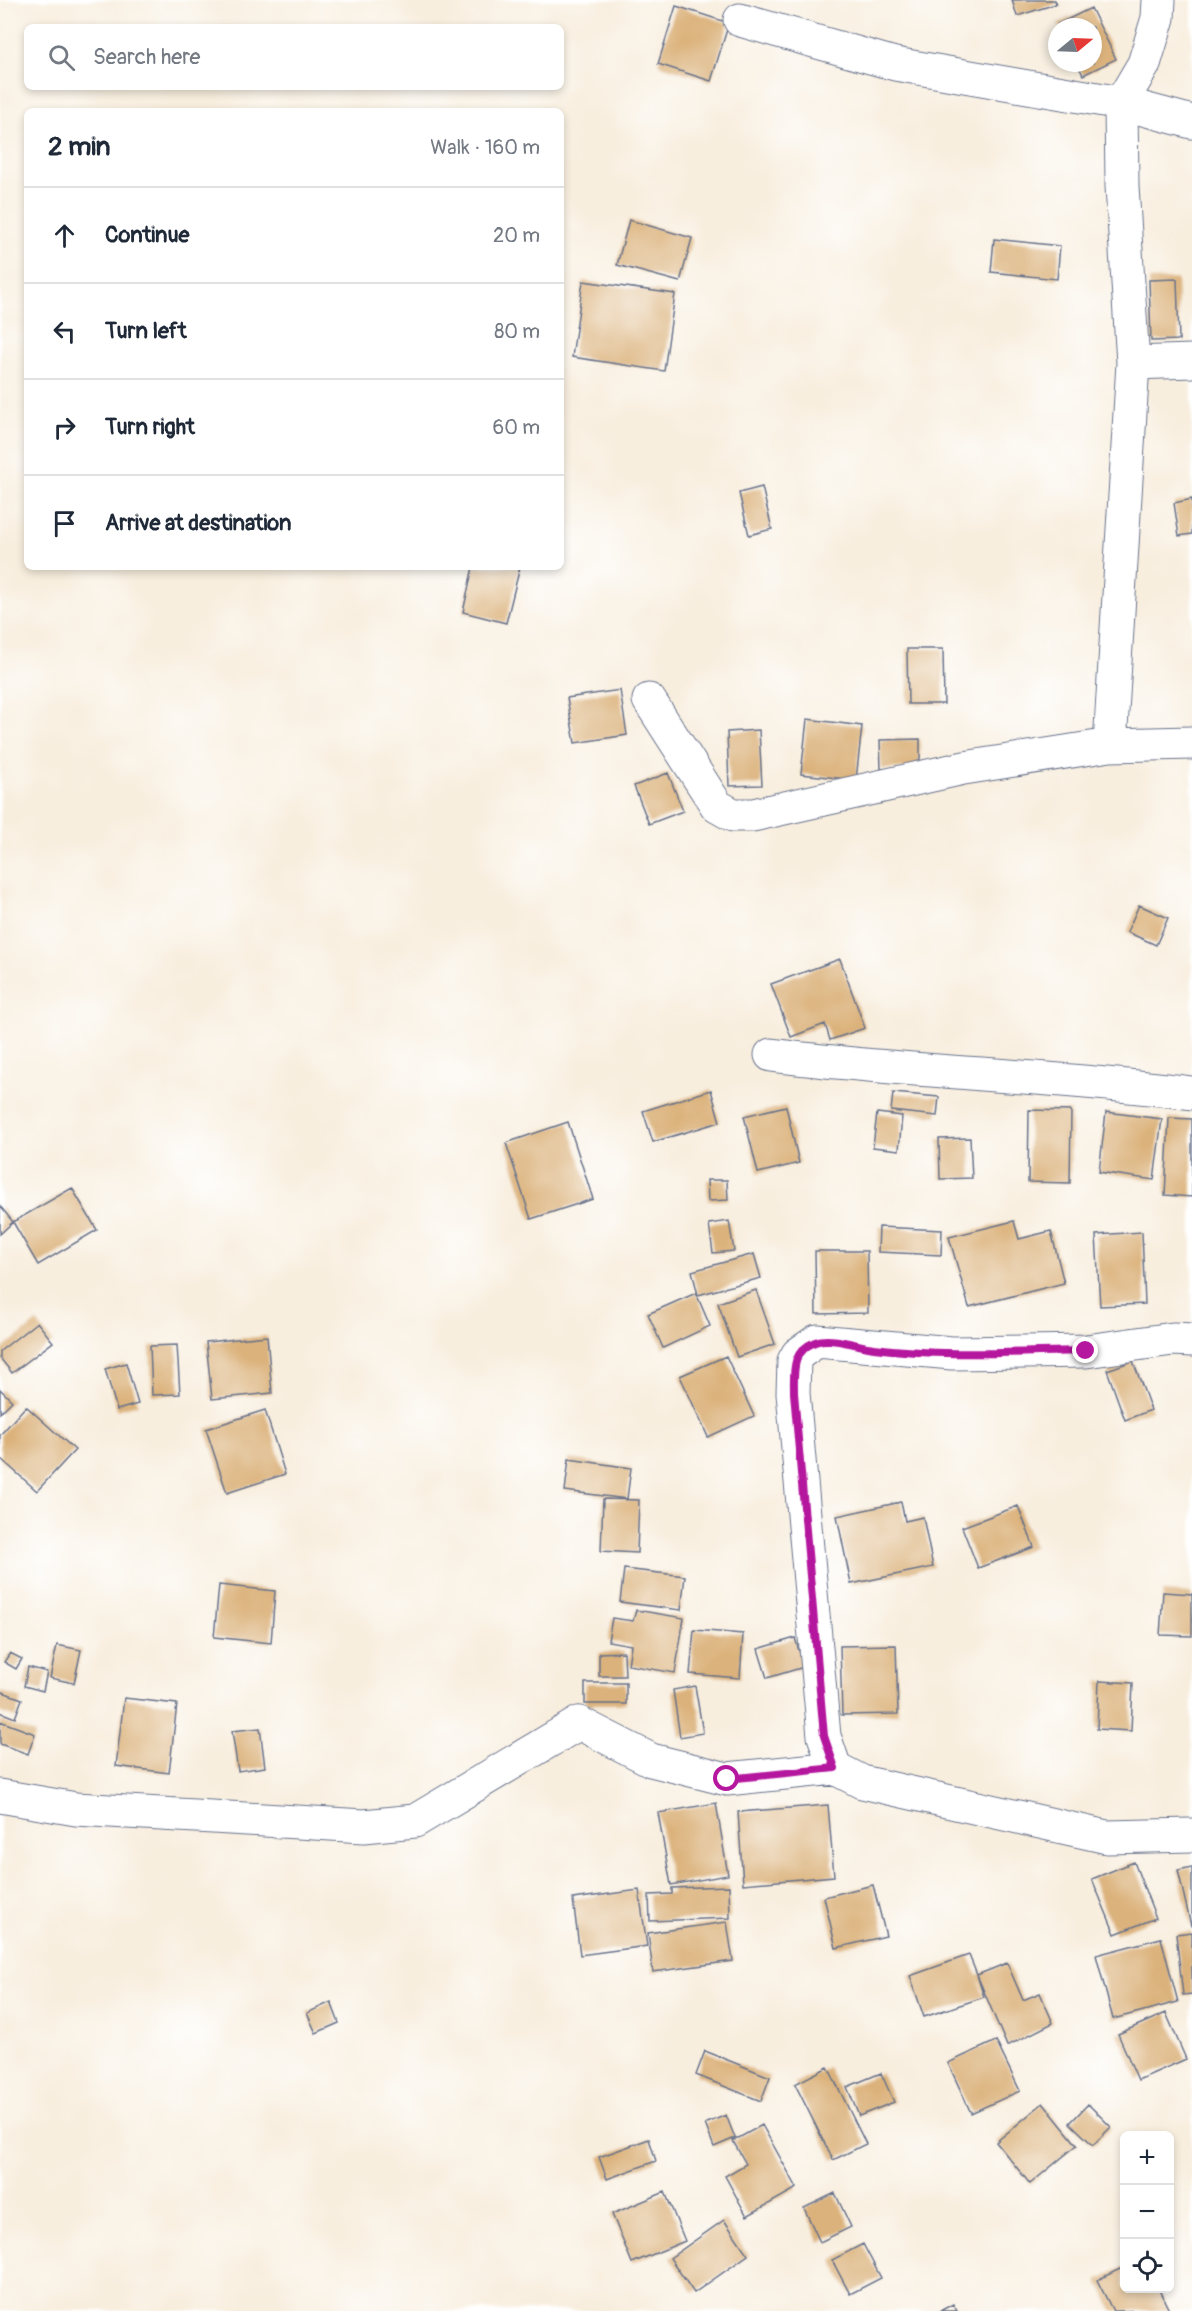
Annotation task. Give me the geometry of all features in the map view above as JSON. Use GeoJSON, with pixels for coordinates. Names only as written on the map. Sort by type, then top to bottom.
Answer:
{"type":"FeatureCollection","features":[{"type":"Feature","properties":{"kind":"street"},"geometry":{"type":"LineString","coordinates":[[1110,745],[1133,363],[1122,186],[1121,103],[1144,64],[1158,18],[1159,0]]}},
{"type":"Feature","properties":{"kind":"street"},"geometry":{"type":"LineString","coordinates":[[740,20],[895,64],[1121,103],[1192,122]]}},
{"type":"Feature","properties":{"kind":"street"},"geometry":{"type":"LineString","coordinates":[[1133,363],[1192,361]]}},
{"type":"Feature","properties":{"kind":"street"},"geometry":{"type":"LineString","coordinates":[[649,700],[717,806],[733,816],[753,815],[964,768],[1110,745],[1192,743]]}},
{"type":"Feature","properties":{"kind":"street"},"geometry":{"type":"LineString","coordinates":[[771,1055],[869,1068],[1044,1079],[1192,1093]]}},
{"type":"Feature","properties":{"kind":"street"},"geometry":{"type":"LineString","coordinates":[[835,1768],[824,1736],[817,1665],[794,1393],[794,1361],[798,1354],[817,1341],[952,1353],[1086,1351],[1173,1339],[1192,1340]]}},
{"type":"Feature","properties":{"kind":"street"},"geometry":{"type":"LineString","coordinates":[[0,1796],[76,1809],[364,1826],[415,1821],[579,1723],[651,1761],[727,1779],[835,1768],[862,1782],[1107,1837],[1192,1835]]}},
{"type":"Feature","properties":{"kind":"building"},"geometry":{"type":"Polygon","coordinates":[[[1012,0],[1055,0],[1056,4],[1017,16],[1012,0]]]}},
{"type":"Feature","properties":{"kind":"building"},"geometry":{"type":"Polygon","coordinates":[[[676,6],[729,23],[711,81],[658,64],[676,6]]]}},
{"type":"Feature","properties":{"kind":"building"},"geometry":{"type":"Polygon","coordinates":[[[1091,8],[1096,18],[1070,18],[1091,8]]]}},
{"type":"Feature","properties":{"kind":"building"},"geometry":{"type":"Polygon","coordinates":[[[1102,30],[1116,59],[1102,66],[1102,30]]]}},
{"type":"Feature","properties":{"kind":"building"},"geometry":{"type":"Polygon","coordinates":[[[629,220],[692,238],[680,282],[617,265],[629,220]]]}},
{"type":"Feature","properties":{"kind":"building"},"geometry":{"type":"Polygon","coordinates":[[[994,239],[1060,246],[1057,279],[991,272],[994,239]]]}},
{"type":"Feature","properties":{"kind":"building"},"geometry":{"type":"Polygon","coordinates":[[[1177,279],[1179,340],[1151,341],[1149,280],[1177,279]]]}},
{"type":"Feature","properties":{"kind":"building"},"geometry":{"type":"Polygon","coordinates":[[[583,281],[675,294],[664,371],[572,357],[583,281]]]}},
{"type":"Feature","properties":{"kind":"building"},"geometry":{"type":"Polygon","coordinates":[[[762,487],[772,529],[749,535],[739,493],[762,487]]]}},
{"type":"Feature","properties":{"kind":"building"},"geometry":{"type":"Polygon","coordinates":[[[1192,499],[1192,534],[1179,536],[1174,503],[1192,499]]]}},
{"type":"Feature","properties":{"kind":"building"},"geometry":{"type":"Polygon","coordinates":[[[472,570],[519,570],[506,623],[463,612],[472,570]]]}},
{"type":"Feature","properties":{"kind":"building"},"geometry":{"type":"Polygon","coordinates":[[[907,649],[943,649],[944,704],[908,704],[907,649]]]}},
{"type":"Feature","properties":{"kind":"building"},"geometry":{"type":"Polygon","coordinates":[[[620,690],[627,735],[575,743],[567,698],[620,690]]]}},
{"type":"Feature","properties":{"kind":"building"},"geometry":{"type":"Polygon","coordinates":[[[807,719],[862,726],[856,780],[801,774],[807,719]]]}},
{"type":"Feature","properties":{"kind":"building"},"geometry":{"type":"Polygon","coordinates":[[[759,730],[762,785],[729,786],[727,732],[759,730]]]}},
{"type":"Feature","properties":{"kind":"building"},"geometry":{"type":"Polygon","coordinates":[[[920,739],[920,768],[881,769],[880,740],[920,739]]]}},
{"type":"Feature","properties":{"kind":"building"},"geometry":{"type":"Polygon","coordinates":[[[668,773],[683,811],[649,824],[634,786],[668,773]]]}},
{"type":"Feature","properties":{"kind":"building"},"geometry":{"type":"Polygon","coordinates":[[[1139,905],[1168,918],[1156,945],[1127,932],[1139,905]]]}},
{"type":"Feature","properties":{"kind":"building"},"geometry":{"type":"Polygon","coordinates":[[[840,959],[865,1028],[830,1040],[825,1024],[791,1037],[771,984],[840,959]]]}},
{"type":"Feature","properties":{"kind":"building"},"geometry":{"type":"Polygon","coordinates":[[[711,1090],[720,1122],[653,1142],[643,1111],[711,1090]]]}},
{"type":"Feature","properties":{"kind":"building"},"geometry":{"type":"Polygon","coordinates":[[[893,1093],[939,1097],[937,1116],[891,1111],[893,1093]]]}},
{"type":"Feature","properties":{"kind":"building"},"geometry":{"type":"Polygon","coordinates":[[[786,1106],[799,1163],[758,1173],[744,1116],[786,1106]]]}},
{"type":"Feature","properties":{"kind":"building"},"geometry":{"type":"Polygon","coordinates":[[[1029,1110],[1071,1111],[1070,1183],[1028,1182],[1029,1110]]]}},
{"type":"Feature","properties":{"kind":"building"},"geometry":{"type":"Polygon","coordinates":[[[1106,1112],[1162,1119],[1154,1180],[1099,1172],[1106,1112]]]}},
{"type":"Feature","properties":{"kind":"building"},"geometry":{"type":"Polygon","coordinates":[[[877,1113],[902,1116],[899,1150],[873,1147],[877,1113]]]}},
{"type":"Feature","properties":{"kind":"building"},"geometry":{"type":"Polygon","coordinates":[[[1169,1118],[1192,1119],[1192,1197],[1165,1195],[1169,1118]]]}},
{"type":"Feature","properties":{"kind":"building"},"geometry":{"type":"Polygon","coordinates":[[[568,1122],[593,1199],[531,1219],[506,1143],[568,1122]]]}},
{"type":"Feature","properties":{"kind":"building"},"geometry":{"type":"Polygon","coordinates":[[[970,1138],[972,1178],[940,1179],[939,1139],[970,1138]]]}},
{"type":"Feature","properties":{"kind":"building"},"geometry":{"type":"Polygon","coordinates":[[[707,1180],[727,1180],[728,1200],[708,1201],[707,1180]]]}},
{"type":"Feature","properties":{"kind":"building"},"geometry":{"type":"Polygon","coordinates":[[[72,1188],[97,1230],[38,1265],[13,1222],[72,1188]]]}},
{"type":"Feature","properties":{"kind":"building"},"geometry":{"type":"Polygon","coordinates":[[[0,1206],[13,1222],[0,1234],[0,1206]]]}},
{"type":"Feature","properties":{"kind":"building"},"geometry":{"type":"Polygon","coordinates":[[[729,1221],[734,1251],[713,1253],[709,1224],[729,1221]]]}},
{"type":"Feature","properties":{"kind":"building"},"geometry":{"type":"Polygon","coordinates":[[[1014,1221],[1019,1239],[1051,1231],[1064,1283],[969,1307],[949,1237],[1014,1221]]]}},
{"type":"Feature","properties":{"kind":"building"},"geometry":{"type":"Polygon","coordinates":[[[879,1227],[942,1230],[941,1255],[878,1252],[879,1227]]]}},
{"type":"Feature","properties":{"kind":"building"},"geometry":{"type":"Polygon","coordinates":[[[1142,1232],[1145,1304],[1100,1306],[1096,1235],[1142,1232]]]}},
{"type":"Feature","properties":{"kind":"building"},"geometry":{"type":"Polygon","coordinates":[[[815,1251],[867,1251],[868,1313],[816,1314],[815,1251]]]}},
{"type":"Feature","properties":{"kind":"building"},"geometry":{"type":"Polygon","coordinates":[[[754,1254],[761,1278],[698,1295],[692,1271],[754,1254]]]}},
{"type":"Feature","properties":{"kind":"building"},"geometry":{"type":"Polygon","coordinates":[[[756,1290],[775,1344],[737,1357],[718,1303],[756,1290]]]}},
{"type":"Feature","properties":{"kind":"building"},"geometry":{"type":"Polygon","coordinates":[[[696,1293],[710,1326],[663,1348],[648,1314],[696,1293]]]}},
{"type":"Feature","properties":{"kind":"building"},"geometry":{"type":"Polygon","coordinates":[[[37,1322],[53,1342],[12,1373],[0,1358],[0,1351],[37,1322]]]}},
{"type":"Feature","properties":{"kind":"building"},"geometry":{"type":"Polygon","coordinates":[[[267,1336],[272,1393],[212,1399],[206,1342],[267,1336]]]}},
{"type":"Feature","properties":{"kind":"building"},"geometry":{"type":"Polygon","coordinates":[[[177,1345],[180,1394],[152,1395],[150,1346],[177,1345]]]}},
{"type":"Feature","properties":{"kind":"building"},"geometry":{"type":"Polygon","coordinates":[[[726,1356],[754,1416],[708,1437],[680,1376],[726,1356]]]}},
{"type":"Feature","properties":{"kind":"building"},"geometry":{"type":"Polygon","coordinates":[[[1133,1361],[1151,1410],[1125,1420],[1107,1370],[1133,1361]]]}},
{"type":"Feature","properties":{"kind":"building"},"geometry":{"type":"Polygon","coordinates":[[[126,1363],[138,1404],[117,1410],[105,1369],[126,1363]]]}},
{"type":"Feature","properties":{"kind":"building"},"geometry":{"type":"Polygon","coordinates":[[[0,1389],[12,1401],[0,1413],[0,1389]]]}},
{"type":"Feature","properties":{"kind":"building"},"geometry":{"type":"Polygon","coordinates":[[[26,1406],[75,1450],[37,1491],[0,1458],[0,1435],[26,1406]]]}},
{"type":"Feature","properties":{"kind":"building"},"geometry":{"type":"Polygon","coordinates":[[[265,1410],[285,1474],[227,1493],[206,1429],[265,1410]]]}},
{"type":"Feature","properties":{"kind":"building"},"geometry":{"type":"Polygon","coordinates":[[[569,1459],[631,1468],[627,1499],[565,1491],[569,1459]]]}},
{"type":"Feature","properties":{"kind":"building"},"geometry":{"type":"Polygon","coordinates":[[[603,1499],[639,1500],[637,1553],[601,1551],[603,1499]]]}},
{"type":"Feature","properties":{"kind":"building"},"geometry":{"type":"Polygon","coordinates":[[[901,1502],[905,1521],[923,1517],[933,1567],[851,1584],[837,1516],[901,1502]]]}},
{"type":"Feature","properties":{"kind":"building"},"geometry":{"type":"Polygon","coordinates":[[[1018,1506],[1034,1547],[978,1568],[962,1527],[1018,1506]]]}},
{"type":"Feature","properties":{"kind":"building"},"geometry":{"type":"Polygon","coordinates":[[[624,1569],[685,1576],[681,1610],[620,1602],[624,1569]]]}},
{"type":"Feature","properties":{"kind":"building"},"geometry":{"type":"Polygon","coordinates":[[[219,1585],[275,1591],[271,1643],[214,1637],[219,1585]]]}},
{"type":"Feature","properties":{"kind":"building"},"geometry":{"type":"Polygon","coordinates":[[[1163,1592],[1192,1594],[1192,1636],[1160,1635],[1163,1592]]]}},
{"type":"Feature","properties":{"kind":"building"},"geometry":{"type":"Polygon","coordinates":[[[636,1610],[684,1618],[675,1673],[628,1665],[631,1645],[608,1641],[612,1618],[633,1621],[636,1610]]]}},
{"type":"Feature","properties":{"kind":"building"},"geometry":{"type":"Polygon","coordinates":[[[694,1630],[743,1634],[740,1678],[690,1674],[694,1630]]]}},
{"type":"Feature","properties":{"kind":"building"},"geometry":{"type":"Polygon","coordinates":[[[795,1638],[804,1667],[767,1678],[758,1649],[795,1638]]]}},
{"type":"Feature","properties":{"kind":"building"},"geometry":{"type":"Polygon","coordinates":[[[57,1645],[81,1650],[74,1683],[50,1678],[57,1645]]]}},
{"type":"Feature","properties":{"kind":"building"},"geometry":{"type":"Polygon","coordinates":[[[896,1645],[898,1714],[842,1715],[840,1646],[896,1645]]]}},
{"type":"Feature","properties":{"kind":"building"},"geometry":{"type":"Polygon","coordinates":[[[624,1652],[625,1676],[599,1676],[599,1653],[624,1652]]]}},
{"type":"Feature","properties":{"kind":"building"},"geometry":{"type":"Polygon","coordinates":[[[10,1653],[22,1659],[16,1669],[4,1662],[10,1653]]]}},
{"type":"Feature","properties":{"kind":"building"},"geometry":{"type":"Polygon","coordinates":[[[28,1667],[47,1672],[43,1691],[24,1686],[28,1667]]]}},
{"type":"Feature","properties":{"kind":"building"},"geometry":{"type":"Polygon","coordinates":[[[1099,1681],[1133,1683],[1131,1731],[1097,1729],[1099,1681]]]}},
{"type":"Feature","properties":{"kind":"building"},"geometry":{"type":"Polygon","coordinates":[[[585,1683],[626,1683],[626,1704],[585,1704],[585,1683]]]}},
{"type":"Feature","properties":{"kind":"building"},"geometry":{"type":"Polygon","coordinates":[[[695,1686],[703,1733],[680,1737],[673,1690],[695,1686]]]}},
{"type":"Feature","properties":{"kind":"building"},"geometry":{"type":"Polygon","coordinates":[[[0,1691],[22,1699],[15,1718],[0,1712],[0,1691]]]}},
{"type":"Feature","properties":{"kind":"building"},"geometry":{"type":"Polygon","coordinates":[[[124,1698],[177,1704],[169,1773],[116,1766],[124,1698]]]}},
{"type":"Feature","properties":{"kind":"building"},"geometry":{"type":"Polygon","coordinates":[[[0,1721],[35,1734],[28,1754],[0,1744],[0,1721]]]}},
{"type":"Feature","properties":{"kind":"building"},"geometry":{"type":"Polygon","coordinates":[[[260,1728],[265,1767],[238,1771],[232,1731],[260,1728]]]}},
{"type":"Feature","properties":{"kind":"building"},"geometry":{"type":"Polygon","coordinates":[[[716,1803],[728,1875],[671,1885],[658,1813],[716,1803]]]}},
{"type":"Feature","properties":{"kind":"building"},"geometry":{"type":"Polygon","coordinates":[[[828,1805],[834,1876],[743,1884],[738,1812],[828,1805]]]}},
{"type":"Feature","properties":{"kind":"building"},"geometry":{"type":"Polygon","coordinates":[[[1134,1862],[1156,1918],[1115,1934],[1092,1879],[1134,1862]]]}},
{"type":"Feature","properties":{"kind":"building"},"geometry":{"type":"Polygon","coordinates":[[[1192,1867],[1192,1925],[1191,1926],[1178,1870],[1192,1867]]]}},
{"type":"Feature","properties":{"kind":"building"},"geometry":{"type":"Polygon","coordinates":[[[873,1885],[886,1936],[836,1948],[824,1897],[873,1885]]]}},
{"type":"Feature","properties":{"kind":"building"},"geometry":{"type":"Polygon","coordinates":[[[729,1886],[730,1918],[650,1921],[649,1895],[672,1894],[672,1888],[729,1886]]]}},
{"type":"Feature","properties":{"kind":"building"},"geometry":{"type":"Polygon","coordinates":[[[639,1890],[647,1946],[580,1955],[573,1899],[639,1890]]]}},
{"type":"Feature","properties":{"kind":"building"},"geometry":{"type":"Polygon","coordinates":[[[727,1922],[733,1961],[653,1972],[648,1933],[727,1922]]]}},
{"type":"Feature","properties":{"kind":"building"},"geometry":{"type":"Polygon","coordinates":[[[1192,1932],[1192,1994],[1183,1995],[1176,1934],[1192,1932]]]}},
{"type":"Feature","properties":{"kind":"building"},"geometry":{"type":"Polygon","coordinates":[[[1161,1938],[1178,2002],[1113,2019],[1096,1955],[1161,1938]]]}},
{"type":"Feature","properties":{"kind":"building"},"geometry":{"type":"Polygon","coordinates":[[[969,1955],[984,1997],[924,2017],[910,1976],[969,1955]]]}},
{"type":"Feature","properties":{"kind":"building"},"geometry":{"type":"Polygon","coordinates":[[[1007,1963],[1023,2000],[1040,1993],[1053,2023],[1007,2046],[977,1975],[1007,1963]]]}},
{"type":"Feature","properties":{"kind":"building"},"geometry":{"type":"Polygon","coordinates":[[[331,2002],[339,2023],[316,2033],[307,2013],[331,2002]]]}},
{"type":"Feature","properties":{"kind":"building"},"geometry":{"type":"Polygon","coordinates":[[[1166,2013],[1186,2059],[1138,2080],[1118,2034],[1166,2013]]]}},
{"type":"Feature","properties":{"kind":"building"},"geometry":{"type":"Polygon","coordinates":[[[996,2041],[1020,2091],[971,2113],[948,2063],[996,2041]]]}},
{"type":"Feature","properties":{"kind":"building"},"geometry":{"type":"Polygon","coordinates":[[[705,2051],[770,2077],[761,2101],[696,2075],[705,2051]]]}},
{"type":"Feature","properties":{"kind":"building"},"geometry":{"type":"Polygon","coordinates":[[[828,2067],[866,2144],[833,2160],[795,2084],[828,2067]]]}},
{"type":"Feature","properties":{"kind":"building"},"geometry":{"type":"Polygon","coordinates":[[[881,2073],[894,2102],[859,2116],[847,2087],[881,2073]]]}},
{"type":"Feature","properties":{"kind":"building"},"geometry":{"type":"Polygon","coordinates":[[[1043,2103],[1077,2145],[1030,2184],[996,2142],[1043,2103]]]}},
{"type":"Feature","properties":{"kind":"building"},"geometry":{"type":"Polygon","coordinates":[[[1088,2104],[1111,2127],[1093,2145],[1070,2123],[1088,2104]]]}},
{"type":"Feature","properties":{"kind":"building"},"geometry":{"type":"Polygon","coordinates":[[[726,2115],[735,2138],[714,2147],[705,2124],[726,2115]]]}},
{"type":"Feature","properties":{"kind":"building"},"geometry":{"type":"Polygon","coordinates":[[[762,2125],[797,2188],[747,2216],[725,2176],[746,2164],[733,2141],[762,2125]]]}},
{"type":"Feature","properties":{"kind":"building"},"geometry":{"type":"Polygon","coordinates":[[[649,2139],[656,2161],[607,2179],[599,2157],[649,2139]]]}},
{"type":"Feature","properties":{"kind":"building"},"geometry":{"type":"Polygon","coordinates":[[[665,2192],[685,2241],[632,2263],[612,2214],[665,2192]]]}},
{"type":"Feature","properties":{"kind":"building"},"geometry":{"type":"Polygon","coordinates":[[[835,2193],[851,2227],[820,2242],[804,2208],[835,2193]]]}},
{"type":"Feature","properties":{"kind":"building"},"geometry":{"type":"Polygon","coordinates":[[[724,2220],[748,2255],[694,2293],[670,2258],[724,2220]]]}},
{"type":"Feature","properties":{"kind":"building"},"geometry":{"type":"Polygon","coordinates":[[[863,2244],[881,2278],[850,2294],[832,2260],[863,2244]]]}},
{"type":"Feature","properties":{"kind":"building"},"geometry":{"type":"Polygon","coordinates":[[[1120,2269],[1120,2293],[1160,2293],[1169,2310],[1113,2311],[1097,2280],[1120,2269]]]}},
{"type":"Feature","properties":{"kind":"building"},"geometry":{"type":"Polygon","coordinates":[[[953,2304],[957,2311],[940,2311],[953,2304]]]}},
{"type":"Feature","properties":{"kind":"route"},"geometry":{"type":"LineString","coordinates":[[727,1779],[835,1768],[824,1736],[794,1393],[794,1361],[798,1354],[817,1341],[952,1353],[1086,1351]]}}]}
